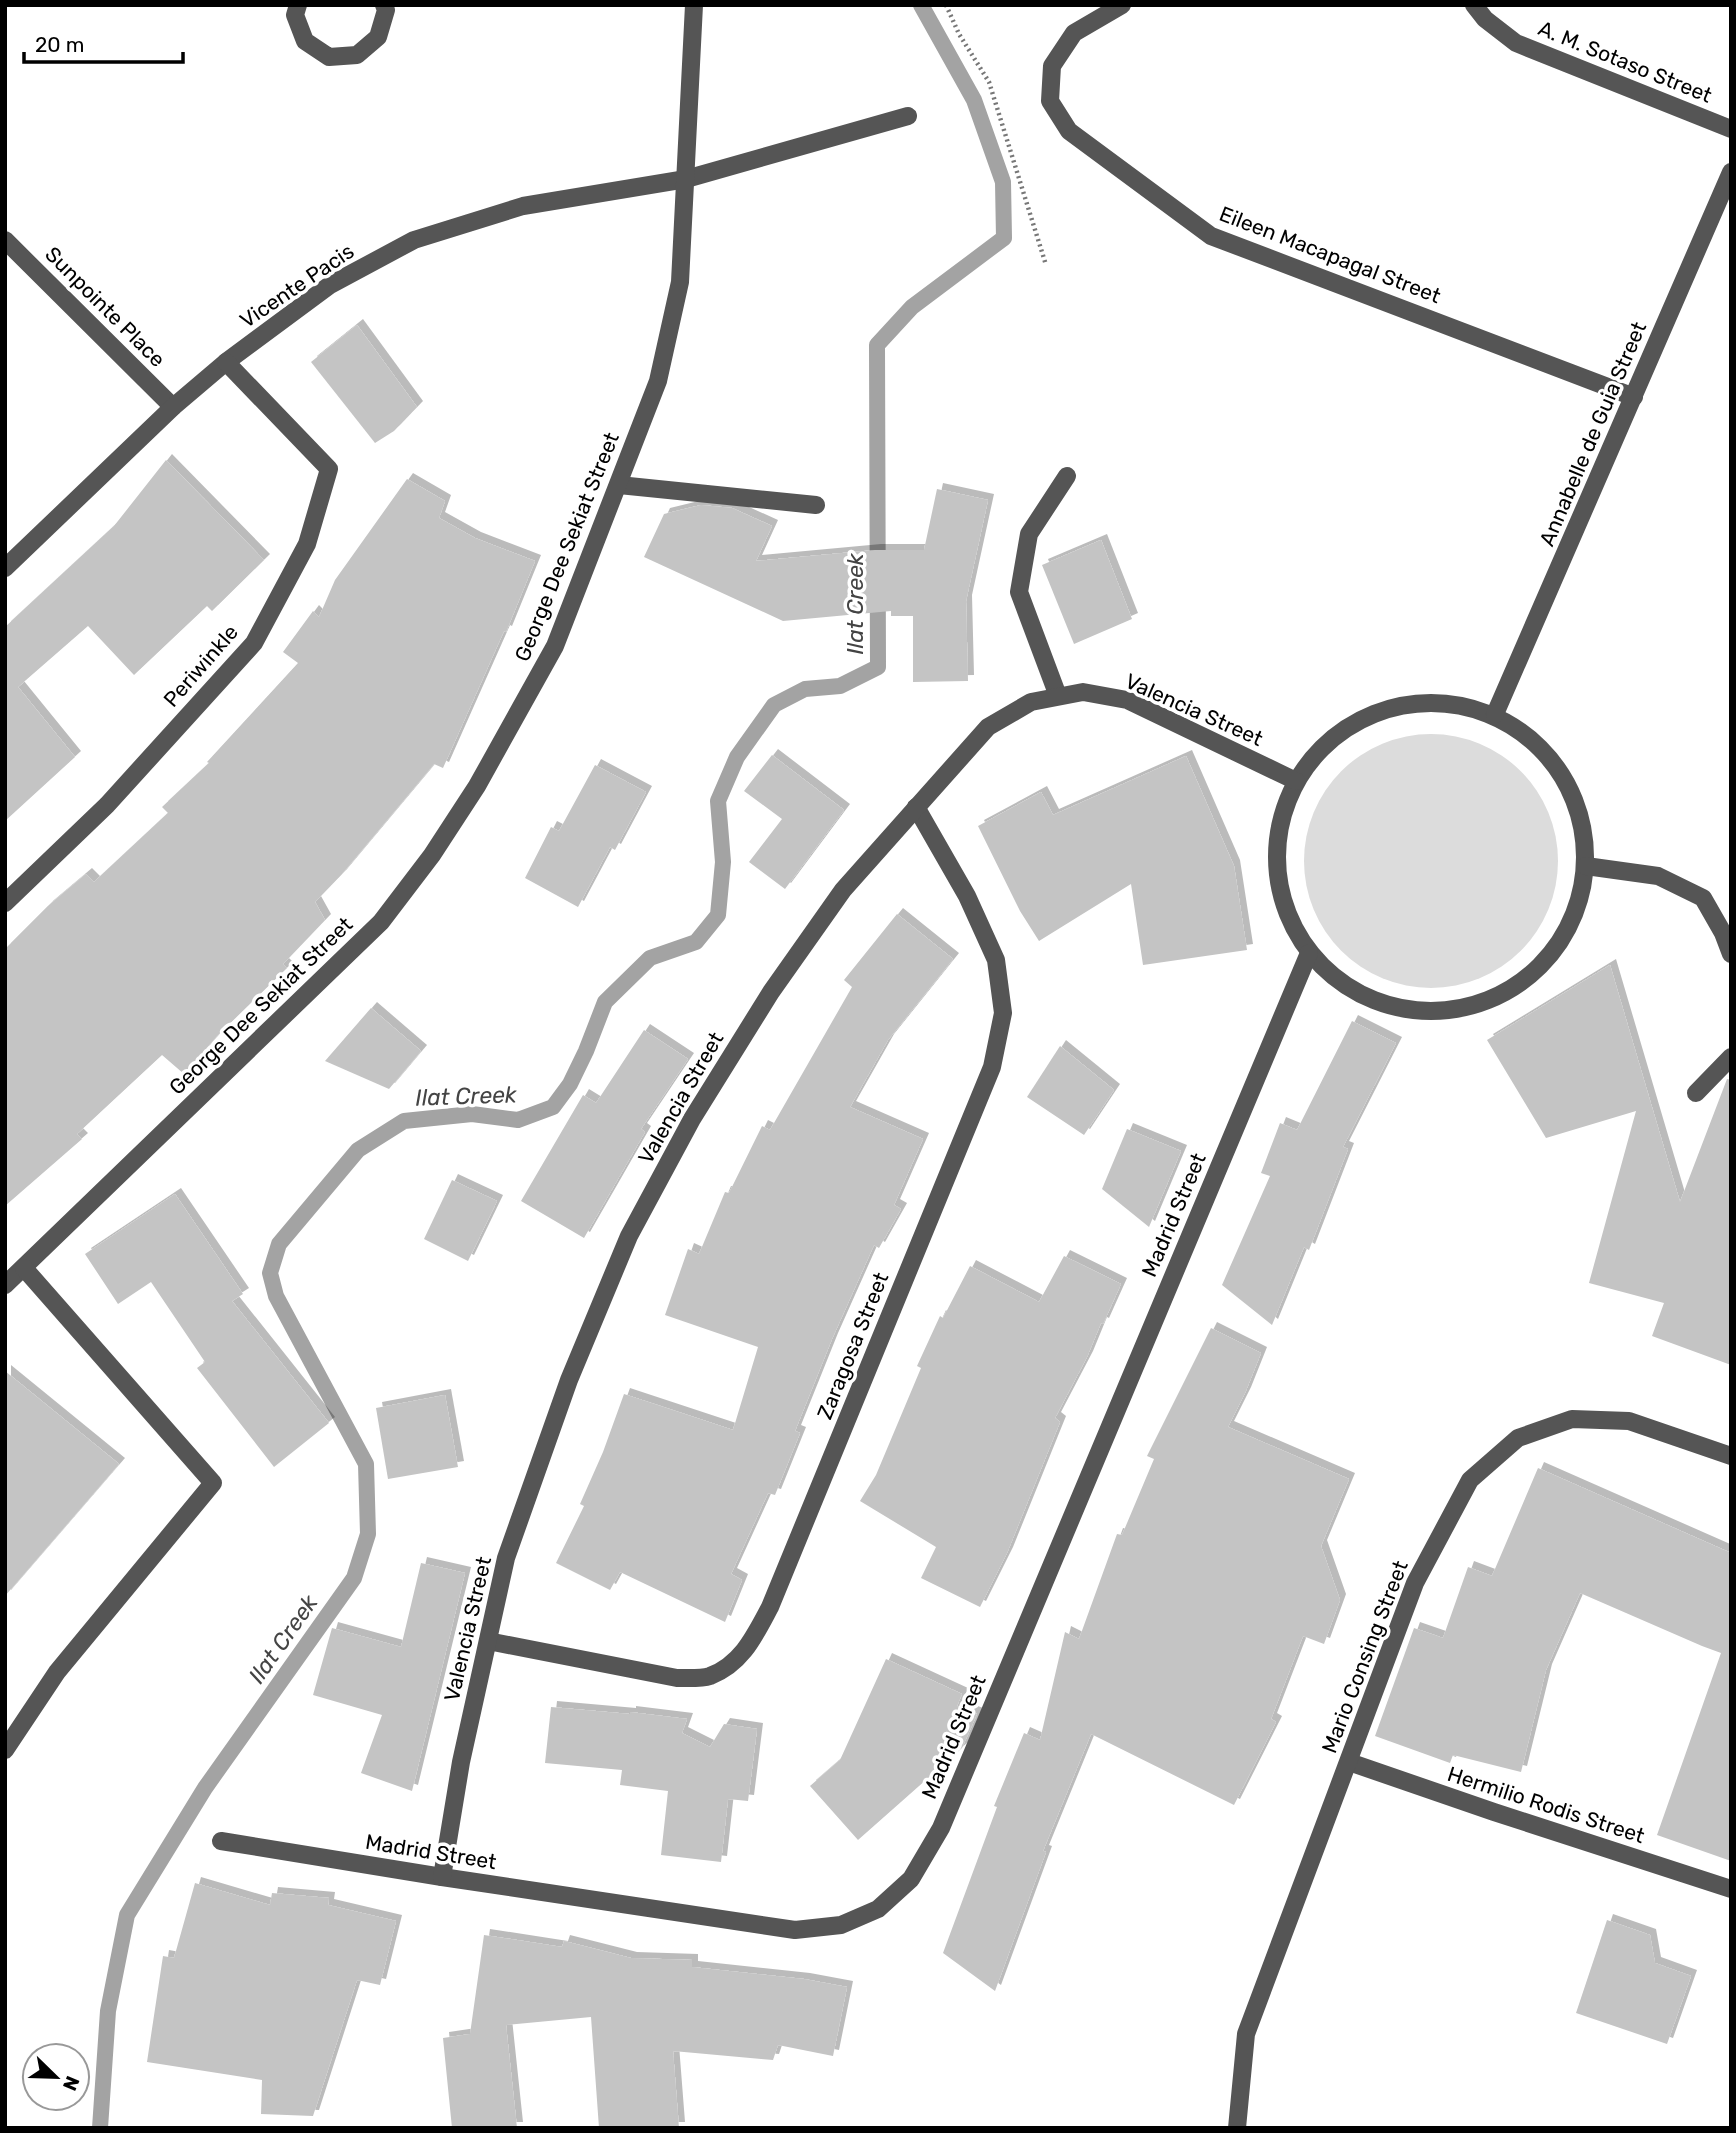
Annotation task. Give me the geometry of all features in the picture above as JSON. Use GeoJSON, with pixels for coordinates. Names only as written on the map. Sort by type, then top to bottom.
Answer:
{"type":"FeatureCollection","features":[{"type":"Feature","properties":{"kind":"street"},"geometry":{"type":"LineString","coordinates":[[298,5],[295,15],[305,41],[329,57],[357,55],[378,37],[386,10],[384,5]]}},
{"type":"Feature","properties":{"kind":"street","name":"George Dee Sekiat Street"},"geometry":{"type":"LineString","coordinates":[[5,1285],[380,922],[432,855],[477,786],[555,646],[658,381],[680,282],[694,5]]}},
{"type":"Feature","properties":{"kind":"street","name":"Eileen Macapagal Street"},"geometry":{"type":"LineString","coordinates":[[1122,5],[1074,33],[1052,66],[1050,101],[1069,131],[1211,236],[1634,397]]}},
{"type":"Feature","properties":{"kind":"street","name":"A. M. Sotaso Street"},"geometry":{"type":"LineString","coordinates":[[1474,5],[1485,19],[1516,43],[1731,129]]}},
{"type":"Feature","properties":{"kind":"street","name":"Vicente Pacis"},"geometry":{"type":"LineString","coordinates":[[5,568],[173,407],[226,362],[330,285],[414,240],[523,206],[686,179],[908,116]]}},
{"type":"Feature","properties":{"kind":"street","name":"Annabelle de Guia Street"},"geometry":{"type":"LineString","coordinates":[[1495,714],[1731,172]]}},
{"type":"Feature","properties":{"kind":"street","name":"Sunpointe Place"},"geometry":{"type":"LineString","coordinates":[[5,240],[173,407]]}},
{"type":"Feature","properties":{"kind":"street","name":"Periwinkle"},"geometry":{"type":"LineString","coordinates":[[5,903],[107,805],[254,643],[307,544],[329,469],[226,362]]}},
{"type":"Feature","properties":{"kind":"street"},"geometry":{"type":"LineString","coordinates":[[1058,696],[1019,592],[1029,534],[1067,476]]}},
{"type":"Feature","properties":{"kind":"street"},"geometry":{"type":"LineString","coordinates":[[619,485],[816,505]]}},
{"type":"Feature","properties":{"kind":"street","name":"Valencia Street"},"geometry":{"type":"LineString","coordinates":[[442,1877],[461,1762],[506,1558],[569,1380],[629,1236],[692,1119],[771,992],[843,890],[988,727],[1031,702],[1083,692],[1127,700],[1296,781]]}},
{"type":"Feature","properties":{"kind":"street"},"geometry":{"type":"LineString","coordinates":[[1439,701],[1495,714],[1534,740],[1564,776],[1582,820],[1586,866],[1574,918],[1544,963],[1502,995],[1464,1008],[1451,1012],[1398,1009],[1349,989],[1309,953],[1287,914],[1277,869],[1280,824],[1296,781],[1333,737],[1383,710],[1439,701]]}},
{"type":"Feature","properties":{"kind":"street","name":"Zaragosa Street"},"geometry":{"type":"LineString","coordinates":[[488,1640],[677,1678],[708,1677],[734,1663],[752,1641],[764,1618],[992,1067],[1003,1013],[996,960],[967,896],[916,807]]}},
{"type":"Feature","properties":{"kind":"street"},"geometry":{"type":"LineString","coordinates":[[1586,866],[1658,876],[1703,898],[1723,933],[1731,954]]}},
{"type":"Feature","properties":{"kind":"street","name":"Madrid Street"},"geometry":{"type":"LineString","coordinates":[[220,1841],[795,1930],[841,1925],[878,1909],[911,1879],[941,1828],[1309,953]]}},
{"type":"Feature","properties":{"kind":"street"},"geometry":{"type":"LineString","coordinates":[[1696,1093],[1731,1057]]}},
{"type":"Feature","properties":{"kind":"street"},"geometry":{"type":"LineString","coordinates":[[5,1750],[57,1672],[213,1483],[24,1268]]}},
{"type":"Feature","properties":{"kind":"street","name":"Mario Consing Street"},"geometry":{"type":"LineString","coordinates":[[1237,2128],[1245,2034],[1415,1583],[1470,1480],[1518,1438],[1572,1419],[1629,1421],[1731,1456]]}},
{"type":"Feature","properties":{"kind":"street","name":"Hermilio Rodis Street"},"geometry":{"type":"LineString","coordinates":[[1349,1762],[1731,1889]]}},
{"type":"Feature","properties":{"kind":"path"},"geometry":{"type":"LineString","coordinates":[[946,5],[959,34],[989,82],[1046,265]]}},
{"type":"Feature","properties":{"kind":"shaded area"},"geometry":{"type":"Polygon","coordinates":[[[1419,734],[1443,734],[1480,743],[1502,755],[1521,771],[1537,790],[1549,812],[1556,836],[1556,886],[1549,910],[1537,932],[1521,951],[1502,967],[1480,979],[1443,988],[1419,988],[1382,979],[1360,967],[1333,942],[1313,910],[1309,898],[1304,873],[1304,849],[1313,812],[1325,790],[1350,763],[1382,743],[1394,739],[1419,734]]]}},
{"type":"Feature","properties":{"kind":"building"},"geometry":{"type":"Polygon","coordinates":[[[357,325],[417,407],[394,431],[375,443],[311,362],[357,325]]]}},
{"type":"Feature","properties":{"kind":"building"},"geometry":{"type":"Polygon","coordinates":[[[166,460],[264,560],[212,611],[207,606],[134,675],[88,626],[18,687],[75,757],[5,821],[5,627],[114,526],[166,460]]]}},
{"type":"Feature","properties":{"kind":"building"},"geometry":{"type":"Polygon","coordinates":[[[407,479],[445,501],[439,518],[475,538],[535,561],[506,632],[504,631],[443,768],[434,764],[315,902],[325,920],[283,964],[287,968],[217,1036],[184,1074],[162,1055],[77,1134],[82,1139],[5,1206],[5,949],[48,906],[86,874],[94,882],[168,813],[162,807],[209,763],[207,762],[298,663],[283,652],[313,611],[319,617],[335,580],[407,479]]]}},
{"type":"Feature","properties":{"kind":"building"},"geometry":{"type":"Polygon","coordinates":[[[937,489],[988,500],[966,601],[968,681],[913,682],[913,616],[891,616],[891,611],[783,621],[644,557],[664,514],[701,505],[732,508],[772,526],[756,561],[875,550],[924,550],[937,489]]]}},
{"type":"Feature","properties":{"kind":"building"},"geometry":{"type":"Polygon","coordinates":[[[1101,540],[1132,619],[1074,644],[1042,565],[1101,540]]]}},
{"type":"Feature","properties":{"kind":"building"},"geometry":{"type":"Polygon","coordinates":[[[772,755],[844,810],[785,889],[749,862],[782,819],[744,791],[772,755]]]}},
{"type":"Feature","properties":{"kind":"building"},"geometry":{"type":"Polygon","coordinates":[[[1186,756],[1234,866],[1247,950],[1143,965],[1131,884],[1039,941],[1020,911],[978,826],[1041,792],[1053,815],[1186,756]]]}},
{"type":"Feature","properties":{"kind":"building"},"geometry":{"type":"Polygon","coordinates":[[[595,765],[646,792],[615,850],[610,847],[578,907],[525,878],[551,827],[559,831],[595,765]]]}},
{"type":"Feature","properties":{"kind":"building"},"geometry":{"type":"Polygon","coordinates":[[[897,914],[953,959],[888,1040],[850,1107],[923,1139],[894,1205],[901,1209],[879,1248],[874,1245],[795,1431],[800,1433],[775,1495],[768,1493],[731,1574],[742,1580],[725,1622],[620,1572],[610,1590],[556,1563],[584,1506],[580,1504],[624,1394],[733,1430],[758,1347],[665,1315],[688,1249],[699,1254],[725,1192],[729,1193],[762,1126],[770,1130],[852,987],[844,980],[897,914]]]}},
{"type":"Feature","properties":{"kind":"building"},"geometry":{"type":"Polygon","coordinates":[[[1610,965],[1680,1202],[1727,1079],[1731,1080],[1731,1365],[1652,1336],[1664,1303],[1589,1283],[1636,1111],[1546,1138],[1487,1040],[1610,965]]]}},
{"type":"Feature","properties":{"kind":"building"},"geometry":{"type":"Polygon","coordinates":[[[371,1008],[421,1051],[389,1089],[325,1061],[371,1008]]]}},
{"type":"Feature","properties":{"kind":"building"},"geometry":{"type":"Polygon","coordinates":[[[1352,1021],[1396,1043],[1343,1147],[1348,1149],[1309,1250],[1304,1247],[1272,1325],[1222,1285],[1270,1176],[1261,1173],[1280,1123],[1297,1130],[1352,1021]]]}},
{"type":"Feature","properties":{"kind":"building"},"geometry":{"type":"Polygon","coordinates":[[[644,1030],[688,1059],[641,1129],[645,1132],[584,1238],[521,1201],[583,1095],[596,1103],[644,1030]]]}},
{"type":"Feature","properties":{"kind":"building"},"geometry":{"type":"Polygon","coordinates":[[[1060,1046],[1114,1090],[1084,1135],[1027,1097],[1060,1046]]]}},
{"type":"Feature","properties":{"kind":"building"},"geometry":{"type":"Polygon","coordinates":[[[1127,1129],[1181,1151],[1149,1227],[1102,1189],[1127,1129]]]}},
{"type":"Feature","properties":{"kind":"building"},"geometry":{"type":"Polygon","coordinates":[[[452,1180],[497,1201],[468,1261],[424,1239],[452,1180]]]}},
{"type":"Feature","properties":{"kind":"building"},"geometry":{"type":"Polygon","coordinates":[[[175,1194],[243,1294],[232,1301],[329,1423],[274,1467],[197,1368],[205,1362],[151,1282],[118,1304],[85,1254],[175,1194]]]}},
{"type":"Feature","properties":{"kind":"building"},"geometry":{"type":"Polygon","coordinates":[[[1064,1256],[1121,1284],[1055,1418],[1060,1422],[1007,1553],[980,1607],[921,1578],[936,1547],[860,1501],[876,1475],[921,1368],[917,1366],[940,1316],[943,1318],[970,1266],[1039,1302],[1064,1256]]]}},
{"type":"Feature","properties":{"kind":"building"},"geometry":{"type":"Polygon","coordinates":[[[1211,1328],[1261,1353],[1228,1427],[1349,1479],[1321,1546],[1340,1600],[1324,1644],[1303,1636],[1271,1719],[1276,1722],[1234,1805],[1091,1734],[1043,1851],[1046,1852],[995,1991],[943,1953],[997,1807],[994,1806],[1024,1733],[1040,1740],[1065,1632],[1079,1639],[1117,1534],[1122,1535],[1154,1459],[1147,1456],[1211,1328]]]}},
{"type":"Feature","properties":{"kind":"building"},"geometry":{"type":"Polygon","coordinates":[[[5,1371],[119,1464],[5,1596],[5,1371]]]}},
{"type":"Feature","properties":{"kind":"building"},"geometry":{"type":"Polygon","coordinates":[[[445,1395],[458,1467],[388,1479],[376,1408],[445,1395]]]}},
{"type":"Feature","properties":{"kind":"building"},"geometry":{"type":"Polygon","coordinates":[[[1538,1468],[1731,1553],[1731,1861],[1657,1835],[1721,1653],[1580,1593],[1546,1670],[1521,1772],[1453,1755],[1450,1763],[1375,1736],[1414,1628],[1443,1638],[1468,1567],[1492,1576],[1538,1468]]]}},
{"type":"Feature","properties":{"kind":"building"},"geometry":{"type":"Polygon","coordinates":[[[421,1563],[465,1573],[412,1791],[361,1773],[382,1715],[313,1695],[332,1628],[401,1647],[421,1563]]]}},
{"type":"Feature","properties":{"kind":"building"},"geometry":{"type":"Polygon","coordinates":[[[886,1659],[962,1694],[957,1706],[977,1714],[962,1748],[858,1840],[810,1786],[840,1760],[886,1659]]]}},
{"type":"Feature","properties":{"kind":"building"},"geometry":{"type":"Polygon","coordinates":[[[551,1707],[687,1719],[682,1733],[710,1747],[724,1724],[757,1729],[748,1801],[728,1799],[721,1862],[661,1855],[668,1791],[620,1785],[622,1770],[545,1763],[551,1707]]]}},
{"type":"Feature","properties":{"kind":"building"},"geometry":{"type":"Polygon","coordinates":[[[195,1883],[270,1905],[272,1893],[329,1898],[328,1905],[396,1921],[380,1985],[357,1980],[313,2116],[261,2114],[262,2080],[147,2062],[163,1956],[174,1958],[195,1883]]]}},
{"type":"Feature","properties":{"kind":"building"},"geometry":{"type":"Polygon","coordinates":[[[1607,1920],[1650,1935],[1655,1963],[1691,1976],[1667,2044],[1576,2013],[1607,1920]]]}},
{"type":"Feature","properties":{"kind":"building"},"geometry":{"type":"Polygon","coordinates":[[[484,1935],[562,1947],[564,1941],[631,1958],[692,1960],[692,1967],[804,1979],[847,1987],[833,2056],[778,2045],[773,2060],[673,2051],[679,2128],[599,2128],[591,2017],[506,2025],[517,2128],[452,2128],[443,2038],[470,2034],[484,1935]]]}},
{"type":"Feature","properties":{"kind":"waterway","name":"Ilat Creek"},"geometry":{"type":"LineString","coordinates":[[100,2128],[108,2011],[127,1915],[205,1788],[354,1578],[368,1534],[366,1464],[276,1296],[270,1273],[279,1244],[358,1150],[404,1121],[472,1114],[518,1120],[553,1107],[570,1084],[605,1002],[650,958],[696,942],[718,915],[723,862],[718,801],[737,757],[774,705],[805,689],[840,686],[878,667],[877,345],[912,307],[1004,238],[1003,182],[974,100],[921,5]]}}]}
